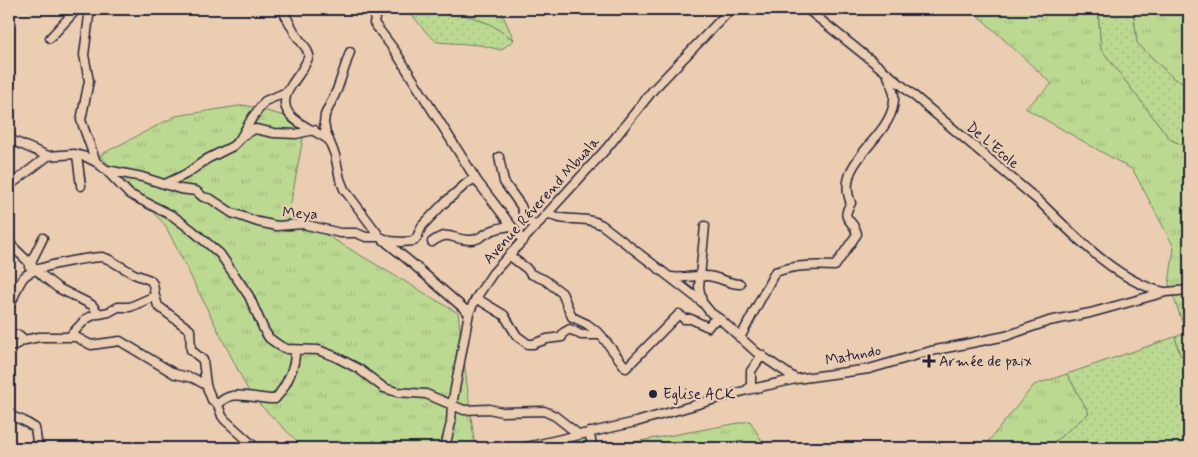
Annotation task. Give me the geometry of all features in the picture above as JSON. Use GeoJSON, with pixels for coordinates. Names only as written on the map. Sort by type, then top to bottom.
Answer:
{"type":"FeatureCollection","features":[{"type":"Feature","properties":{"kind":"street"},"geometry":{"type":"LineString","coordinates":[[50,38],[77,9]]}},
{"type":"Feature","properties":{"kind":"street"},"geometry":{"type":"LineString","coordinates":[[87,9],[84,55],[89,81],[81,120],[96,162]]}},
{"type":"Feature","properties":{"kind":"street"},"geometry":{"type":"LineString","coordinates":[[282,9],[309,55],[287,92],[284,104],[288,113],[330,142]]}},
{"type":"Feature","properties":{"kind":"street"},"geometry":{"type":"LineString","coordinates":[[377,9],[374,23],[395,51],[475,178],[523,241]]}},
{"type":"Feature","properties":{"kind":"street","name":"Avenue Réverend Mbuala"},"geometry":{"type":"LineString","coordinates":[[447,448],[446,443],[451,423],[452,405],[469,314],[476,298],[488,280],[607,148],[659,83],[732,9]]}},
{"type":"Feature","properties":{"kind":"street","name":"De L'Ecole"},"geometry":{"type":"LineString","coordinates":[[807,9],[887,73],[1040,202],[1108,264],[1138,282],[1166,292]]}},
{"type":"Feature","properties":{"kind":"street"},"geometry":{"type":"LineString","coordinates":[[350,52],[337,90],[325,115],[325,128],[344,189],[380,237],[469,314]]}},
{"type":"Feature","properties":{"kind":"street"},"geometry":{"type":"LineString","coordinates":[[740,338],[775,272],[802,266],[835,266],[857,234],[856,228],[846,219],[845,213],[851,203],[848,190],[849,176],[862,153],[889,120],[894,94],[887,73]]}},
{"type":"Feature","properties":{"kind":"street"},"geometry":{"type":"LineString","coordinates":[[163,184],[194,170],[207,159],[233,146],[242,136],[264,101],[287,92]]}},
{"type":"Feature","properties":{"kind":"street"},"geometry":{"type":"LineString","coordinates":[[242,136],[255,129],[296,134],[314,130]]}},
{"type":"Feature","properties":{"kind":"street"},"geometry":{"type":"LineString","coordinates":[[9,139],[48,156],[77,155],[86,157],[105,169],[129,194],[173,216],[220,254],[244,288],[269,338],[280,346],[295,350],[318,350],[359,369],[384,388],[397,392],[426,394],[469,411],[489,408],[502,412],[544,411],[555,416],[578,434]]}},
{"type":"Feature","properties":{"kind":"street"},"geometry":{"type":"LineString","coordinates":[[77,155],[80,186]]}},
{"type":"Feature","properties":{"kind":"street"},"geometry":{"type":"LineString","coordinates":[[9,186],[48,156]]}},
{"type":"Feature","properties":{"kind":"street"},"geometry":{"type":"LineString","coordinates":[[499,157],[504,182],[520,206],[524,216],[536,227]]}},
{"type":"Feature","properties":{"kind":"street","name":"Meya"},"geometry":{"type":"LineString","coordinates":[[105,169],[180,189],[196,191],[202,197],[211,199],[232,213],[258,222],[277,226],[303,224],[340,233],[351,232],[401,242],[414,241],[422,226],[443,204],[475,178]]}},
{"type":"Feature","properties":{"kind":"street"},"geometry":{"type":"LineString","coordinates":[[548,213],[555,218],[593,220],[602,225],[702,302],[711,313],[740,338],[796,379]]}},
{"type":"Feature","properties":{"kind":"street"},"geometry":{"type":"LineString","coordinates":[[432,242],[441,236],[448,235],[470,240],[510,226]]}},
{"type":"Feature","properties":{"kind":"street"},"geometry":{"type":"LineString","coordinates":[[702,302],[699,287],[704,226]]}},
{"type":"Feature","properties":{"kind":"street"},"geometry":{"type":"LineString","coordinates":[[9,307],[43,238]]}},
{"type":"Feature","properties":{"kind":"street"},"geometry":{"type":"LineString","coordinates":[[9,243],[36,270],[58,288],[92,304],[98,313]]}},
{"type":"Feature","properties":{"kind":"street"},"geometry":{"type":"LineString","coordinates":[[510,256],[533,275],[545,280],[562,293],[572,317],[592,328],[601,336],[626,368],[678,314],[684,319],[691,319],[708,327],[712,322],[720,320]]}},
{"type":"Feature","properties":{"kind":"street"},"geometry":{"type":"LineString","coordinates":[[24,277],[36,270],[56,264],[108,258],[138,276],[148,278],[153,284],[154,296],[158,306],[190,330],[191,350],[203,360],[206,385],[212,400],[218,405],[222,416],[256,448]]}},
{"type":"Feature","properties":{"kind":"street"},"geometry":{"type":"LineString","coordinates":[[671,277],[708,276],[732,284],[740,284]]}},
{"type":"Feature","properties":{"kind":"street","name":"Matundo"},"geometry":{"type":"LineString","coordinates":[[522,448],[636,422],[747,390],[796,379],[869,369],[931,351],[1006,336],[1049,321],[1090,313],[1166,292],[1189,290]]}},
{"type":"Feature","properties":{"kind":"street"},"geometry":{"type":"LineString","coordinates":[[69,337],[86,319],[98,313],[109,312],[118,307],[130,307],[154,296]]}},
{"type":"Feature","properties":{"kind":"street"},"geometry":{"type":"LineString","coordinates":[[476,298],[504,315],[517,336],[528,344],[562,337],[563,333],[570,329],[581,335],[601,336]]}},
{"type":"Feature","properties":{"kind":"street"},"geometry":{"type":"LineString","coordinates":[[9,334],[19,335],[25,340]]}},
{"type":"Feature","properties":{"kind":"street"},"geometry":{"type":"LineString","coordinates":[[9,348],[25,340],[40,337],[76,337],[91,345],[115,340],[125,343],[175,374],[193,378],[206,385]]}},
{"type":"Feature","properties":{"kind":"street"},"geometry":{"type":"LineString","coordinates":[[218,405],[226,398],[235,396],[275,398],[294,366],[295,350]]}},
{"type":"Feature","properties":{"kind":"street"},"geometry":{"type":"LineString","coordinates":[[747,390],[751,385],[751,371],[762,355]]}},
{"type":"Feature","properties":{"kind":"street"},"geometry":{"type":"LineString","coordinates":[[9,415],[35,428],[38,448]]}},
{"type":"Feature","properties":{"kind":"street"},"geometry":{"type":"LineString","coordinates":[[589,432],[592,448]]}},
{"type":"Feature","properties":{"kind":"green space"},"geometry":{"type":"Polygon","coordinates":[[[407,9],[453,9],[490,24],[514,40],[501,50],[480,45],[437,42],[407,9]]]}},
{"type":"Feature","properties":{"kind":"green space"},"geometry":{"type":"Polygon","coordinates":[[[453,9],[500,9],[514,40],[490,24],[453,9]]]}},
{"type":"Feature","properties":{"kind":"green space"},"geometry":{"type":"Polygon","coordinates":[[[971,9],[1098,9],[1101,49],[1170,139],[1189,148],[1189,360],[1180,355],[1175,337],[1186,333],[1169,284],[1174,247],[1133,170],[1025,108],[1052,84],[971,9]]]}},
{"type":"Feature","properties":{"kind":"green space"},"geometry":{"type":"Polygon","coordinates":[[[1098,9],[1133,9],[1137,43],[1174,79],[1189,84],[1189,148],[1170,139],[1101,49],[1098,9]]]}},
{"type":"Feature","properties":{"kind":"green space"},"geometry":{"type":"Polygon","coordinates":[[[1133,9],[1189,9],[1189,84],[1174,79],[1137,43],[1133,9]]]}},
{"type":"Feature","properties":{"kind":"green space"},"geometry":{"type":"Polygon","coordinates":[[[245,105],[306,122],[289,213],[458,313],[475,448],[375,448],[375,440],[365,448],[302,448],[251,396],[165,225],[100,155],[176,116],[245,105]]]}},
{"type":"Feature","properties":{"kind":"green space"},"geometry":{"type":"Polygon","coordinates":[[[1175,337],[1180,355],[1189,360],[1189,448],[1047,448],[1089,413],[1067,374],[1175,337]]]}},
{"type":"Feature","properties":{"kind":"green space"},"geometry":{"type":"Polygon","coordinates":[[[1067,374],[1089,413],[1047,448],[988,448],[987,443],[1034,385],[1067,374]]]}},
{"type":"Feature","properties":{"kind":"green space"},"geometry":{"type":"Polygon","coordinates":[[[750,421],[766,448],[490,448],[573,434],[607,447],[750,421]]]}},
{"type":"Feature","properties":{"kind":"place","name":"Armée de paix"},"geometry":{"type":"Point","coordinates":[929,361]}},
{"type":"Feature","properties":{"kind":"place","name":"Eglise ACK"},"geometry":{"type":"Point","coordinates":[653,394]}}]}
